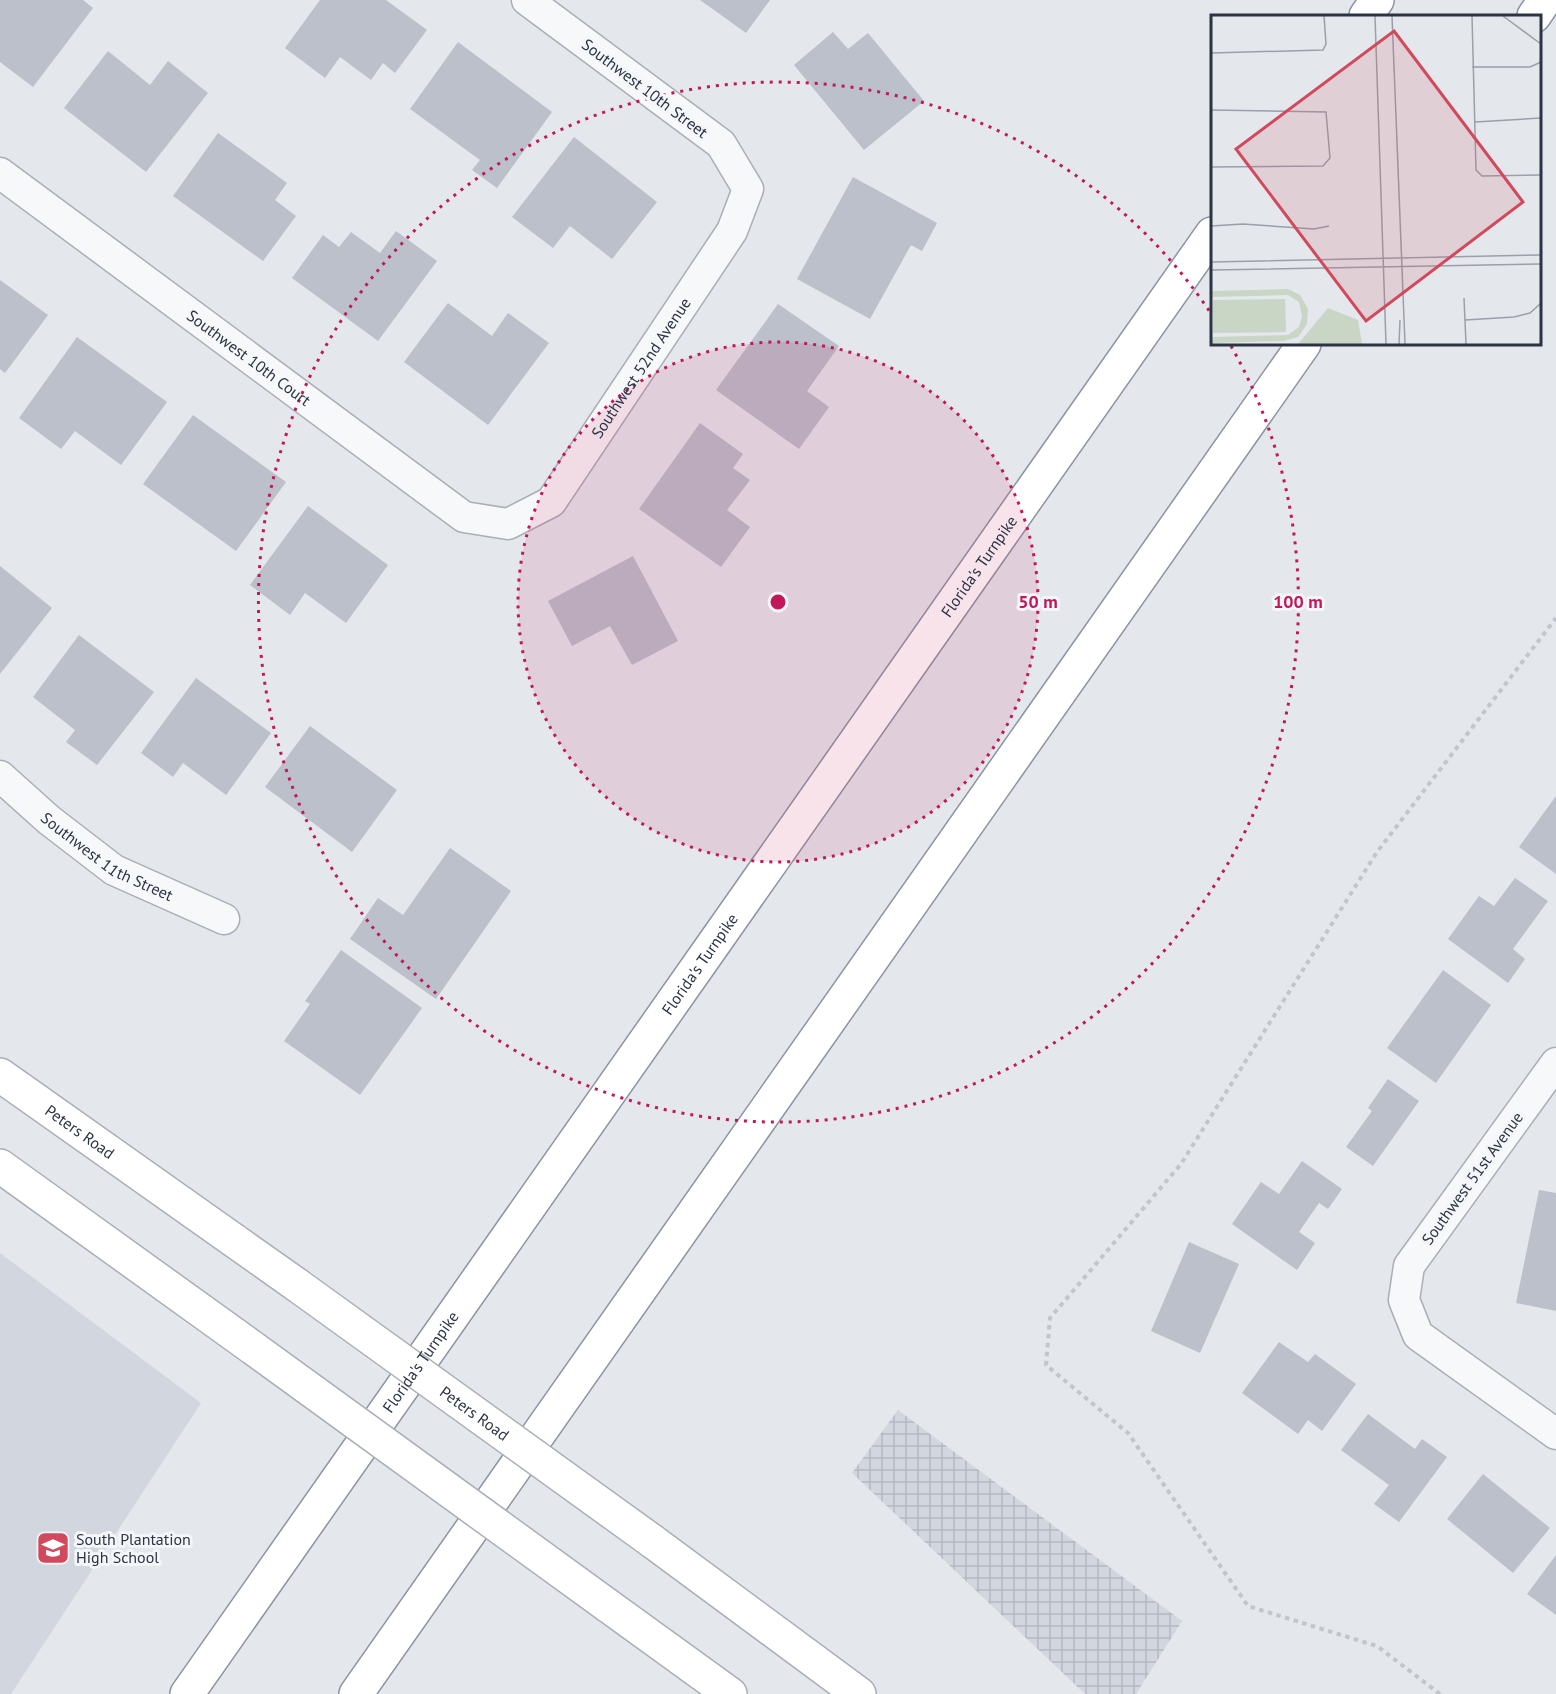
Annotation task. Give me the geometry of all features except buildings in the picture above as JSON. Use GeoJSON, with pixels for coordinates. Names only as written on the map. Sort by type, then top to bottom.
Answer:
{"type":"FeatureCollection","features":[{"type":"Feature","properties":{"kind":"main road"},"geometry":{"type":"LineString","coordinates":[[1367,15],[1377,0]]}},
{"type":"Feature","properties":{"kind":"main road"},"geometry":{"type":"LineString","coordinates":[[1535,15],[1545,0]]}},
{"type":"Feature","properties":{"kind":"main road","name":"Florida's Turnpike"},"geometry":{"type":"LineString","coordinates":[[187,1694],[1211,235]]}},
{"type":"Feature","properties":{"kind":"main road"},"geometry":{"type":"LineString","coordinates":[[356,1694],[1303,345]]}},
{"type":"Feature","properties":{"kind":"main road","name":"Peters Road"},"geometry":{"type":"LineString","coordinates":[[0,1075],[652,1541],[859,1694]]}},
{"type":"Feature","properties":{"kind":"main road"},"geometry":{"type":"LineString","coordinates":[[0,1166],[730,1694]]}},
{"type":"Feature","properties":{"kind":"street","name":"Southwest 10th Street"},"geometry":{"type":"LineString","coordinates":[[527,0],[721,144],[748,189]]}},
{"type":"Feature","properties":{"kind":"street","name":"Southwest 10th Court"},"geometry":{"type":"LineString","coordinates":[[0,173],[464,517],[508,524]]}},
{"type":"Feature","properties":{"kind":"street","name":"Southwest 52nd Avenue"},"geometry":{"type":"LineString","coordinates":[[508,524],[551,502],[732,231],[748,189]]}},
{"type":"Feature","properties":{"kind":"street","name":"Southwest 11th Street"},"geometry":{"type":"LineString","coordinates":[[0,776],[49,820],[114,870],[224,919]]}},
{"type":"Feature","properties":{"kind":"street","name":"Southwest 51st Avenue"},"geometry":{"type":"LineString","coordinates":[[1556,1063],[1409,1266],[1404,1300],[1418,1335],[1556,1434]]}},
{"type":"Feature","properties":{"kind":"path"},"geometry":{"type":"LineString","coordinates":[[1440,1694],[1377,1646],[1248,1606],[1128,1433],[1046,1365],[1050,1318],[1181,1164],[1377,852],[1556,618]]}},
{"type":"Feature","properties":{"kind":"shaded area","name":"South Plantation High School"},"geometry":{"type":"Polygon","coordinates":[[[0,1253],[201,1403],[11,1694],[0,1694],[0,1253]]]}},
{"type":"Feature","properties":{"kind":"shaded area"},"geometry":{"type":"Polygon","coordinates":[[[898,1410],[1182,1621],[1136,1694],[1085,1694],[852,1473],[898,1410]]]}},
{"type":"Feature","properties":{"kind":"place","name":"South Plantation High School"},"geometry":{"type":"Point","coordinates":[53,1548]}}]}
